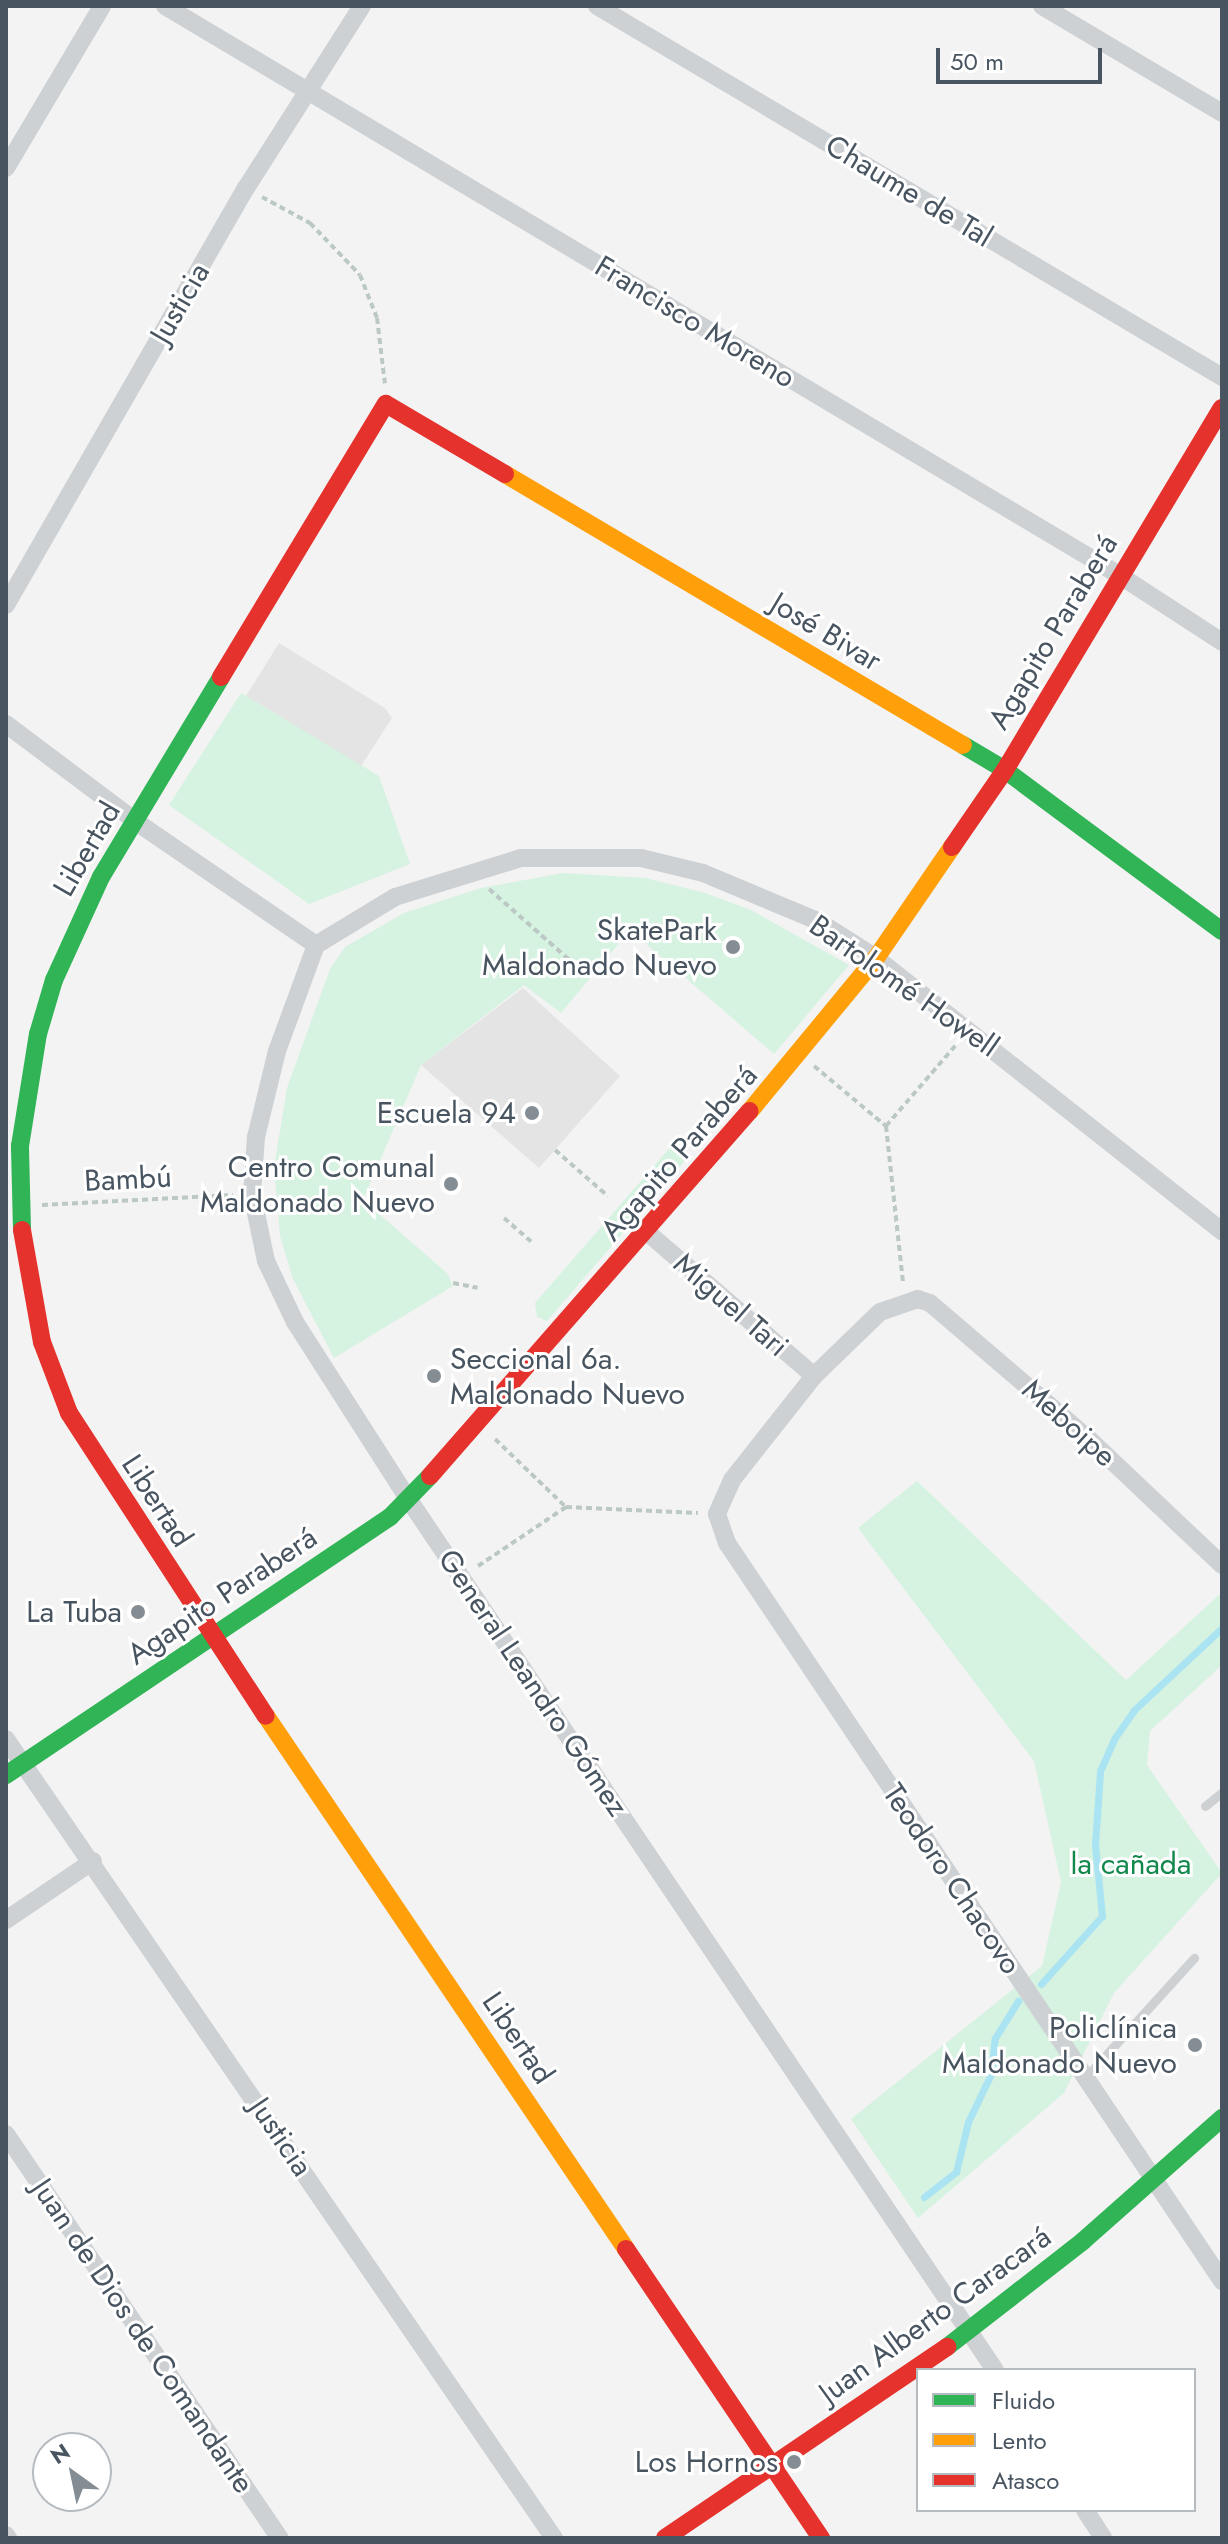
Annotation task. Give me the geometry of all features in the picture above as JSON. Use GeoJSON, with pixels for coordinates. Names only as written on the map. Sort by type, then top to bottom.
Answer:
{"type":"FeatureCollection","features":[{"type":"Feature","properties":{"kind":"street"},"geometry":{"type":"LineString","coordinates":[[6,168],[102,6]]}},
{"type":"Feature","properties":{"kind":"street","name":"Francisco Moreno"},"geometry":{"type":"LineString","coordinates":[[165,6],[1119,575],[1222,642]]}},
{"type":"Feature","properties":{"kind":"street","name":"Justicia"},"geometry":{"type":"LineString","coordinates":[[6,605],[246,188],[306,89],[362,6]]}},
{"type":"Feature","properties":{"kind":"street","name":"Chaume de Tal"},"geometry":{"type":"LineString","coordinates":[[597,6],[1222,377]]}},
{"type":"Feature","properties":{"kind":"street"},"geometry":{"type":"LineString","coordinates":[[1042,6],[1222,113]]}},
{"type":"Feature","properties":{"kind":"street","name":"José Bivar"},"geometry":{"type":"LineString","coordinates":[[386,404],[1005,770],[1222,931]]}},
{"type":"Feature","properties":{"kind":"street","name":"Libertad"},"geometry":{"type":"LineString","coordinates":[[386,404],[135,821],[75,927],[54,980],[27,1091],[20,1206],[32,1298],[69,1413],[212,1636],[821,2538]]}},
{"type":"Feature","properties":{"kind":"street","name":"Agapito Paraberá"},"geometry":{"type":"LineString","coordinates":[[6,1775],[409,1500],[480,1425],[800,1054],[876,958],[1005,770],[1119,575],[1222,408]]}},
{"type":"Feature","properties":{"kind":"street"},"geometry":{"type":"LineString","coordinates":[[6,724],[135,821],[316,945]]}},
{"type":"Feature","properties":{"kind":"street","name":"Bartolomé Howell"},"geometry":{"type":"LineString","coordinates":[[316,945],[355,917],[408,892],[521,858],[582,854],[641,858],[703,873],[818,921],[876,958],[1222,1231]]}},
{"type":"Feature","properties":{"kind":"street","name":"General Leandro Gómez"},"geometry":{"type":"LineString","coordinates":[[316,945],[277,1051],[256,1137],[252,1194],[266,1261],[295,1322],[409,1500],[994,2368]]}},
{"type":"Feature","properties":{"kind":"street","name":"Miguel Tari"},"geometry":{"type":"LineString","coordinates":[[648,1233],[814,1376]]}},
{"type":"Feature","properties":{"kind":"street"},"geometry":{"type":"LineString","coordinates":[[717,1514],[732,1480],[814,1376],[880,1312],[905,1300]]}},
{"type":"Feature","properties":{"kind":"street","name":"Meboipe"},"geometry":{"type":"LineString","coordinates":[[905,1300],[930,1303],[1091,1441],[1222,1565]]}},
{"type":"Feature","properties":{"kind":"street","name":"Teodoro Chacovo"},"geometry":{"type":"LineString","coordinates":[[717,1514],[727,1543],[1222,2281]]}},
{"type":"Feature","properties":{"kind":"street","name":"Justicia"},"geometry":{"type":"LineString","coordinates":[[6,1739],[93,1861],[554,2538]]}},
{"type":"Feature","properties":{"kind":"street"},"geometry":{"type":"LineString","coordinates":[[6,1920],[93,1861]]}},
{"type":"Feature","properties":{"kind":"street","name":"Juan Alberto Caracará"},"geometry":{"type":"LineString","coordinates":[[665,2538],[970,2331],[1222,2118]]}},
{"type":"Feature","properties":{"kind":"street","name":"Juan de Dios de Comandante"},"geometry":{"type":"LineString","coordinates":[[6,2134],[280,2538]]}},
{"type":"Feature","properties":{"kind":"street"},"geometry":{"type":"LineString","coordinates":[[1086,2512],[1103,2538]]}},
{"type":"Feature","properties":{"kind":"lane"},"geometry":{"type":"LineString","coordinates":[[1205,1806],[1222,1792]]}},
{"type":"Feature","properties":{"kind":"lane"},"geometry":{"type":"LineString","coordinates":[[1086,2077],[1194,1958]]}},
{"type":"Feature","properties":{"kind":"path"},"geometry":{"type":"LineString","coordinates":[[246,188],[310,223],[360,275],[377,318],[386,404]]}},
{"type":"Feature","properties":{"kind":"path"},"geometry":{"type":"LineString","coordinates":[[483,883],[583,972]]}},
{"type":"Feature","properties":{"kind":"path"},"geometry":{"type":"LineString","coordinates":[[886,1126],[969,1030]]}},
{"type":"Feature","properties":{"kind":"path"},"geometry":{"type":"LineString","coordinates":[[800,1054],[886,1126],[905,1300]]}},
{"type":"Feature","properties":{"kind":"path"},"geometry":{"type":"LineString","coordinates":[[555,1150],[608,1196]]}},
{"type":"Feature","properties":{"kind":"path","name":"Bambú"},"geometry":{"type":"LineString","coordinates":[[20,1206],[252,1194]]}},
{"type":"Feature","properties":{"kind":"path"},"geometry":{"type":"LineString","coordinates":[[504,1218],[532,1242]]}},
{"type":"Feature","properties":{"kind":"path"},"geometry":{"type":"LineString","coordinates":[[453,1283],[478,1288]]}},
{"type":"Feature","properties":{"kind":"path"},"geometry":{"type":"LineString","coordinates":[[480,1425],[566,1507]]}},
{"type":"Feature","properties":{"kind":"path"},"geometry":{"type":"LineString","coordinates":[[462,1577],[566,1507],[717,1514]]}},
{"type":"Feature","properties":{"kind":"shaded area"},"geometry":{"type":"Polygon","coordinates":[[[279,643],[385,708],[392,718],[361,766],[246,696],[279,643]]]}},
{"type":"Feature","properties":{"kind":"shaded area","name":"Escuela 94"},"geometry":{"type":"Polygon","coordinates":[[[523,988],[620,1076],[539,1168],[421,1065],[523,988]]]}},
{"type":"Feature","properties":{"kind":"green space"},"geometry":{"type":"Polygon","coordinates":[[[241,693],[379,776],[410,864],[309,904],[169,805],[241,693]]]}},
{"type":"Feature","properties":{"kind":"green space"},"geometry":{"type":"Polygon","coordinates":[[[563,873],[646,878],[705,893],[751,910],[849,965],[774,1054],[630,930],[561,1013],[524,985],[421,1065],[363,1200],[447,1273],[453,1286],[334,1358],[293,1279],[280,1236],[274,1167],[287,1088],[330,969],[345,947],[404,913],[481,888],[563,873]]]}},
{"type":"Feature","properties":{"kind":"green space"},"geometry":{"type":"Polygon","coordinates":[[[674,1143],[690,1155],[547,1321],[537,1317],[535,1303],[674,1143]]]}},
{"type":"Feature","properties":{"kind":"green space","name":"la cañada"},"geometry":{"type":"Polygon","coordinates":[[[917,1481],[1126,1680],[1219,1595],[1222,1598],[1222,1665],[1150,1731],[1147,1765],[1222,1873],[1114,1993],[1064,2093],[918,2218],[851,2119],[1042,1966],[1061,1882],[1034,1761],[858,1528],[917,1481]]]}},
{"type":"Feature","properties":{"kind":"waterway"},"geometry":{"type":"LineString","coordinates":[[1041,1984],[1102,1916],[1095,1845],[1100,1771],[1114,1739],[1134,1710],[1222,1628]]}},
{"type":"Feature","properties":{"kind":"waterway"},"geometry":{"type":"LineString","coordinates":[[924,2197],[956,2172],[968,2122],[991,2074],[995,2038],[1018,2001]]}},
{"type":"Feature","properties":{"kind":"traffic: fast"},"geometry":{"type":"LineString","coordinates":[[22,1230],[20,1146],[38,1034],[54,980],[101,877],[221,677]]}},
{"type":"Feature","properties":{"kind":"traffic: fast"},"geometry":{"type":"LineString","coordinates":[[963,745],[1005,770],[1222,931]]}},
{"type":"Feature","properties":{"kind":"traffic: fast"},"geometry":{"type":"LineString","coordinates":[[6,1775],[390,1517],[430,1476]]}},
{"type":"Feature","properties":{"kind":"traffic: fast"},"geometry":{"type":"LineString","coordinates":[[947,2347],[1083,2241],[1222,2118]]}},
{"type":"Feature","properties":{"kind":"traffic: slow"},"geometry":{"type":"LineString","coordinates":[[505,474],[963,745]]}},
{"type":"Feature","properties":{"kind":"traffic: slow"},"geometry":{"type":"LineString","coordinates":[[750,1111],[876,958],[952,847]]}},
{"type":"Feature","properties":{"kind":"traffic: slow"},"geometry":{"type":"LineString","coordinates":[[266,1716],[626,2249]]}},
{"type":"Feature","properties":{"kind":"traffic: jam"},"geometry":{"type":"LineString","coordinates":[[221,677],[386,404],[505,474]]}},
{"type":"Feature","properties":{"kind":"traffic: jam"},"geometry":{"type":"LineString","coordinates":[[952,847],[1005,770],[1222,408]]}},
{"type":"Feature","properties":{"kind":"traffic: jam"},"geometry":{"type":"LineString","coordinates":[[430,1476],[750,1111]]}},
{"type":"Feature","properties":{"kind":"traffic: jam"},"geometry":{"type":"LineString","coordinates":[[22,1230],[42,1342],[69,1413],[266,1716]]}},
{"type":"Feature","properties":{"kind":"traffic: jam"},"geometry":{"type":"LineString","coordinates":[[626,2249],[821,2538]]}},
{"type":"Feature","properties":{"kind":"traffic: jam"},"geometry":{"type":"LineString","coordinates":[[665,2538],[947,2347]]}},
{"type":"Feature","properties":{"kind":"place","name":"SkatePark Maldonado Nuevo"},"geometry":{"type":"Point","coordinates":[733,947]}},
{"type":"Feature","properties":{"kind":"place","name":"Escuela 94"},"geometry":{"type":"Point","coordinates":[532,1113]}},
{"type":"Feature","properties":{"kind":"place","name":"Centro Comunal Maldonado Nuevo"},"geometry":{"type":"Point","coordinates":[451,1184]}},
{"type":"Feature","properties":{"kind":"place","name":"Seccional 6a. Maldonado Nuevo"},"geometry":{"type":"Point","coordinates":[434,1376]}},
{"type":"Feature","properties":{"kind":"place","name":"La Tuba"},"geometry":{"type":"Point","coordinates":[138,1612]}},
{"type":"Feature","properties":{"kind":"place","name":"Policlínica Maldonado Nuevo"},"geometry":{"type":"Point","coordinates":[1195,2045]}},
{"type":"Feature","properties":{"kind":"place","name":"Los Hornos"},"geometry":{"type":"Point","coordinates":[794,2462]}}]}
